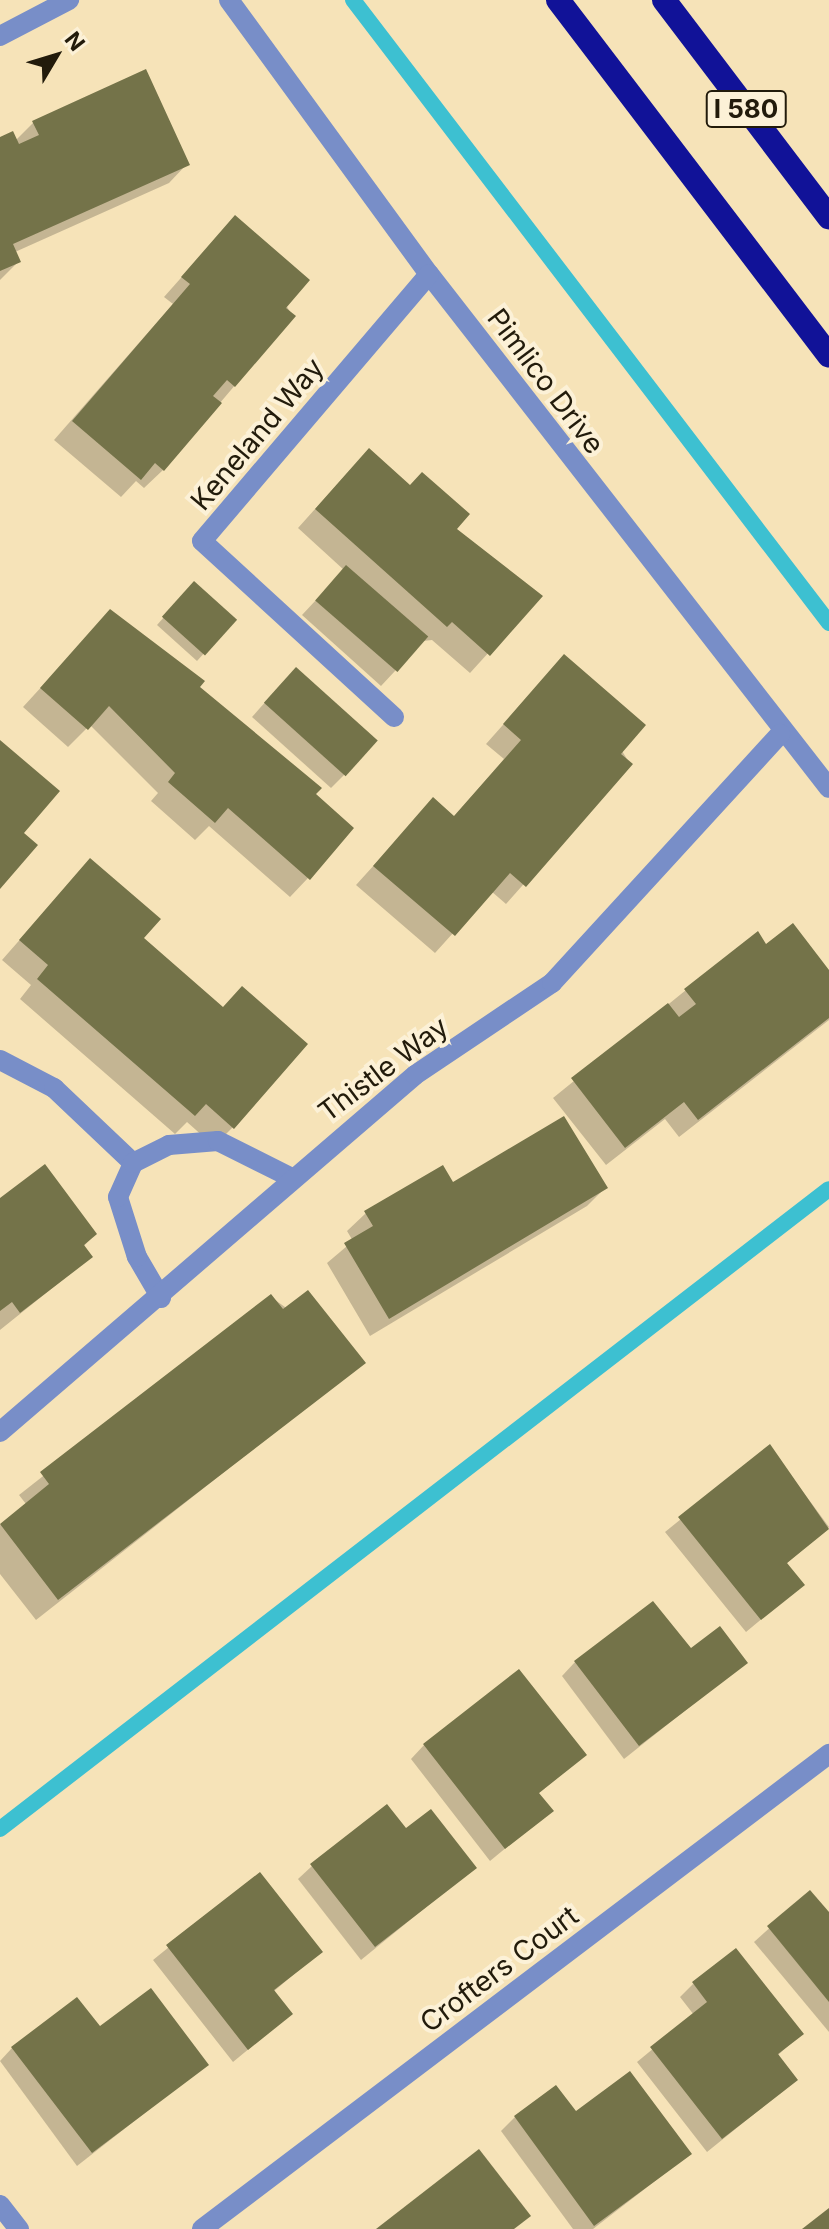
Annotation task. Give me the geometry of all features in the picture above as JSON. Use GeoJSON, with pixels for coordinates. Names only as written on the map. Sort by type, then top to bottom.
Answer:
{"type":"FeatureCollection","features":[{"type":"Feature","properties":{"kind":"highway","name":"I 580"},"geometry":{"type":"LineString","coordinates":[[558,0],[829,356]]}},
{"type":"Feature","properties":{"kind":"highway","name":"I 580"},"geometry":{"type":"LineString","coordinates":[[664,0],[829,217]]}},
{"type":"Feature","properties":{"kind":"street"},"geometry":{"type":"LineString","coordinates":[[0,36],[69,0]]}},
{"type":"Feature","properties":{"kind":"street","name":"Pimlico Drive"},"geometry":{"type":"LineString","coordinates":[[229,0],[429,274],[780,734],[829,788]]}},
{"type":"Feature","properties":{"kind":"street","name":"Keneland Way"},"geometry":{"type":"LineString","coordinates":[[394,717],[202,541],[429,274]]}},
{"type":"Feature","properties":{"kind":"street","name":"Thistle Way"},"geometry":{"type":"LineString","coordinates":[[0,1432],[161,1298],[292,1178],[415,1075],[552,983],[780,734]]}},
{"type":"Feature","properties":{"kind":"street"},"geometry":{"type":"LineString","coordinates":[[0,1060],[54,1088],[133,1163]]}},
{"type":"Feature","properties":{"kind":"street"},"geometry":{"type":"LineString","coordinates":[[161,1298],[137,1257],[118,1197],[133,1163],[169,1145],[218,1141],[292,1178]]}},
{"type":"Feature","properties":{"kind":"street","name":"Crofters Court"},"geometry":{"type":"LineString","coordinates":[[202,2229],[829,1754]]}},
{"type":"Feature","properties":{"kind":"street"},"geometry":{"type":"LineString","coordinates":[[0,2205],[19,2229]]}},
{"type":"Feature","properties":{"kind":"building"},"geometry":{"type":"Polygon","coordinates":[[[146,69],[190,165],[13,244],[21,262],[0,271],[0,137],[13,131],[19,144],[39,135],[32,121],[146,69]]]}},
{"type":"Feature","properties":{"kind":"building"},"geometry":{"type":"Polygon","coordinates":[[[235,215],[310,280],[286,308],[296,316],[235,387],[227,380],[213,396],[222,403],[164,471],[155,463],[141,480],[72,421],[190,284],[181,277],[235,215]]]}},
{"type":"Feature","properties":{"kind":"building"},"geometry":{"type":"Polygon","coordinates":[[[369,448],[410,485],[422,472],[470,514],[457,529],[543,596],[490,656],[452,622],[447,627],[315,509],[369,448]]]}},
{"type":"Feature","properties":{"kind":"building"},"geometry":{"type":"Polygon","coordinates":[[[346,565],[428,637],[397,672],[315,600],[346,565]]]}},
{"type":"Feature","properties":{"kind":"building"},"geometry":{"type":"Polygon","coordinates":[[[194,581],[237,620],[205,655],[162,617],[194,581]]]}},
{"type":"Feature","properties":{"kind":"building"},"geometry":{"type":"Polygon","coordinates":[[[110,609],[205,681],[200,687],[322,788],[316,794],[354,828],[310,880],[228,808],[215,823],[168,782],[175,773],[109,706],[88,730],[40,688],[110,609]]]}},
{"type":"Feature","properties":{"kind":"building"},"geometry":{"type":"Polygon","coordinates":[[[564,654],[646,725],[621,754],[633,764],[526,887],[510,873],[455,936],[373,866],[433,797],[454,816],[521,740],[503,724],[564,654]]]}},
{"type":"Feature","properties":{"kind":"building"},"geometry":{"type":"Polygon","coordinates":[[[296,667],[378,741],[346,776],[264,703],[296,667]]]}},
{"type":"Feature","properties":{"kind":"building"},"geometry":{"type":"Polygon","coordinates":[[[0,740],[60,791],[24,833],[38,845],[0,889],[0,740]]]}},
{"type":"Feature","properties":{"kind":"building"},"geometry":{"type":"Polygon","coordinates":[[[90,858],[161,919],[144,938],[223,1007],[242,986],[308,1044],[234,1129],[206,1104],[195,1116],[37,979],[48,965],[19,940],[90,858]]]}},
{"type":"Feature","properties":{"kind":"building"},"geometry":{"type":"Polygon","coordinates":[[[793,923],[829,970],[829,1018],[698,1120],[684,1102],[625,1148],[571,1078],[668,1003],[679,1017],[696,1004],[684,989],[758,931],[766,944],[793,923]]]}},
{"type":"Feature","properties":{"kind":"building"},"geometry":{"type":"Polygon","coordinates":[[[564,1116],[608,1188],[389,1319],[344,1243],[373,1226],[364,1211],[443,1165],[453,1182],[564,1116]]]}},
{"type":"Feature","properties":{"kind":"building"},"geometry":{"type":"Polygon","coordinates":[[[45,1164],[97,1234],[84,1245],[93,1257],[20,1313],[12,1302],[0,1311],[0,1198],[45,1164]]]}},
{"type":"Feature","properties":{"kind":"building"},"geometry":{"type":"Polygon","coordinates":[[[308,1290],[366,1363],[58,1600],[0,1524],[49,1484],[40,1472],[271,1294],[283,1309],[308,1290]]]}},
{"type":"Feature","properties":{"kind":"building"},"geometry":{"type":"Polygon","coordinates":[[[770,1444],[829,1529],[787,1563],[805,1585],[761,1620],[678,1517],[770,1444]]]}},
{"type":"Feature","properties":{"kind":"building"},"geometry":{"type":"Polygon","coordinates":[[[653,1601],[691,1648],[720,1626],[748,1663],[639,1746],[574,1661],[653,1601]]]}},
{"type":"Feature","properties":{"kind":"building"},"geometry":{"type":"Polygon","coordinates":[[[519,1669],[587,1755],[539,1793],[554,1811],[505,1849],[423,1744],[519,1669]]]}},
{"type":"Feature","properties":{"kind":"building"},"geometry":{"type":"Polygon","coordinates":[[[387,1804],[406,1828],[431,1809],[477,1868],[375,1947],[310,1864],[387,1804]]]}},
{"type":"Feature","properties":{"kind":"building"},"geometry":{"type":"Polygon","coordinates":[[[260,1872],[323,1952],[274,1990],[293,2014],[248,2050],[166,1945],[260,1872]]]}},
{"type":"Feature","properties":{"kind":"building"},"geometry":{"type":"Polygon","coordinates":[[[810,1890],[829,1912],[829,2002],[767,1926],[810,1890]]]}},
{"type":"Feature","properties":{"kind":"building"},"geometry":{"type":"Polygon","coordinates":[[[736,1948],[804,2034],[778,2054],[798,2080],[722,2139],[650,2047],[707,2002],[692,1982],[736,1948]]]}},
{"type":"Feature","properties":{"kind":"building"},"geometry":{"type":"Polygon","coordinates":[[[151,1988],[209,2065],[92,2153],[11,2047],[77,1997],[100,2026],[151,1988]]]}},
{"type":"Feature","properties":{"kind":"building"},"geometry":{"type":"Polygon","coordinates":[[[630,2071],[692,2154],[594,2226],[514,2116],[556,2085],[576,2111],[630,2071]]]}},
{"type":"Feature","properties":{"kind":"building"},"geometry":{"type":"Polygon","coordinates":[[[479,2149],[531,2216],[514,2229],[376,2229],[479,2149]]]}},
{"type":"Feature","properties":{"kind":"building"},"geometry":{"type":"Polygon","coordinates":[[[829,2208],[829,2229],[802,2229],[829,2208]]]}},
{"type":"Feature","properties":{"kind":"waterway"},"geometry":{"type":"LineString","coordinates":[[353,0],[829,623]]}},
{"type":"Feature","properties":{"kind":"waterway"},"geometry":{"type":"LineString","coordinates":[[0,1829],[829,1189]]}}]}
